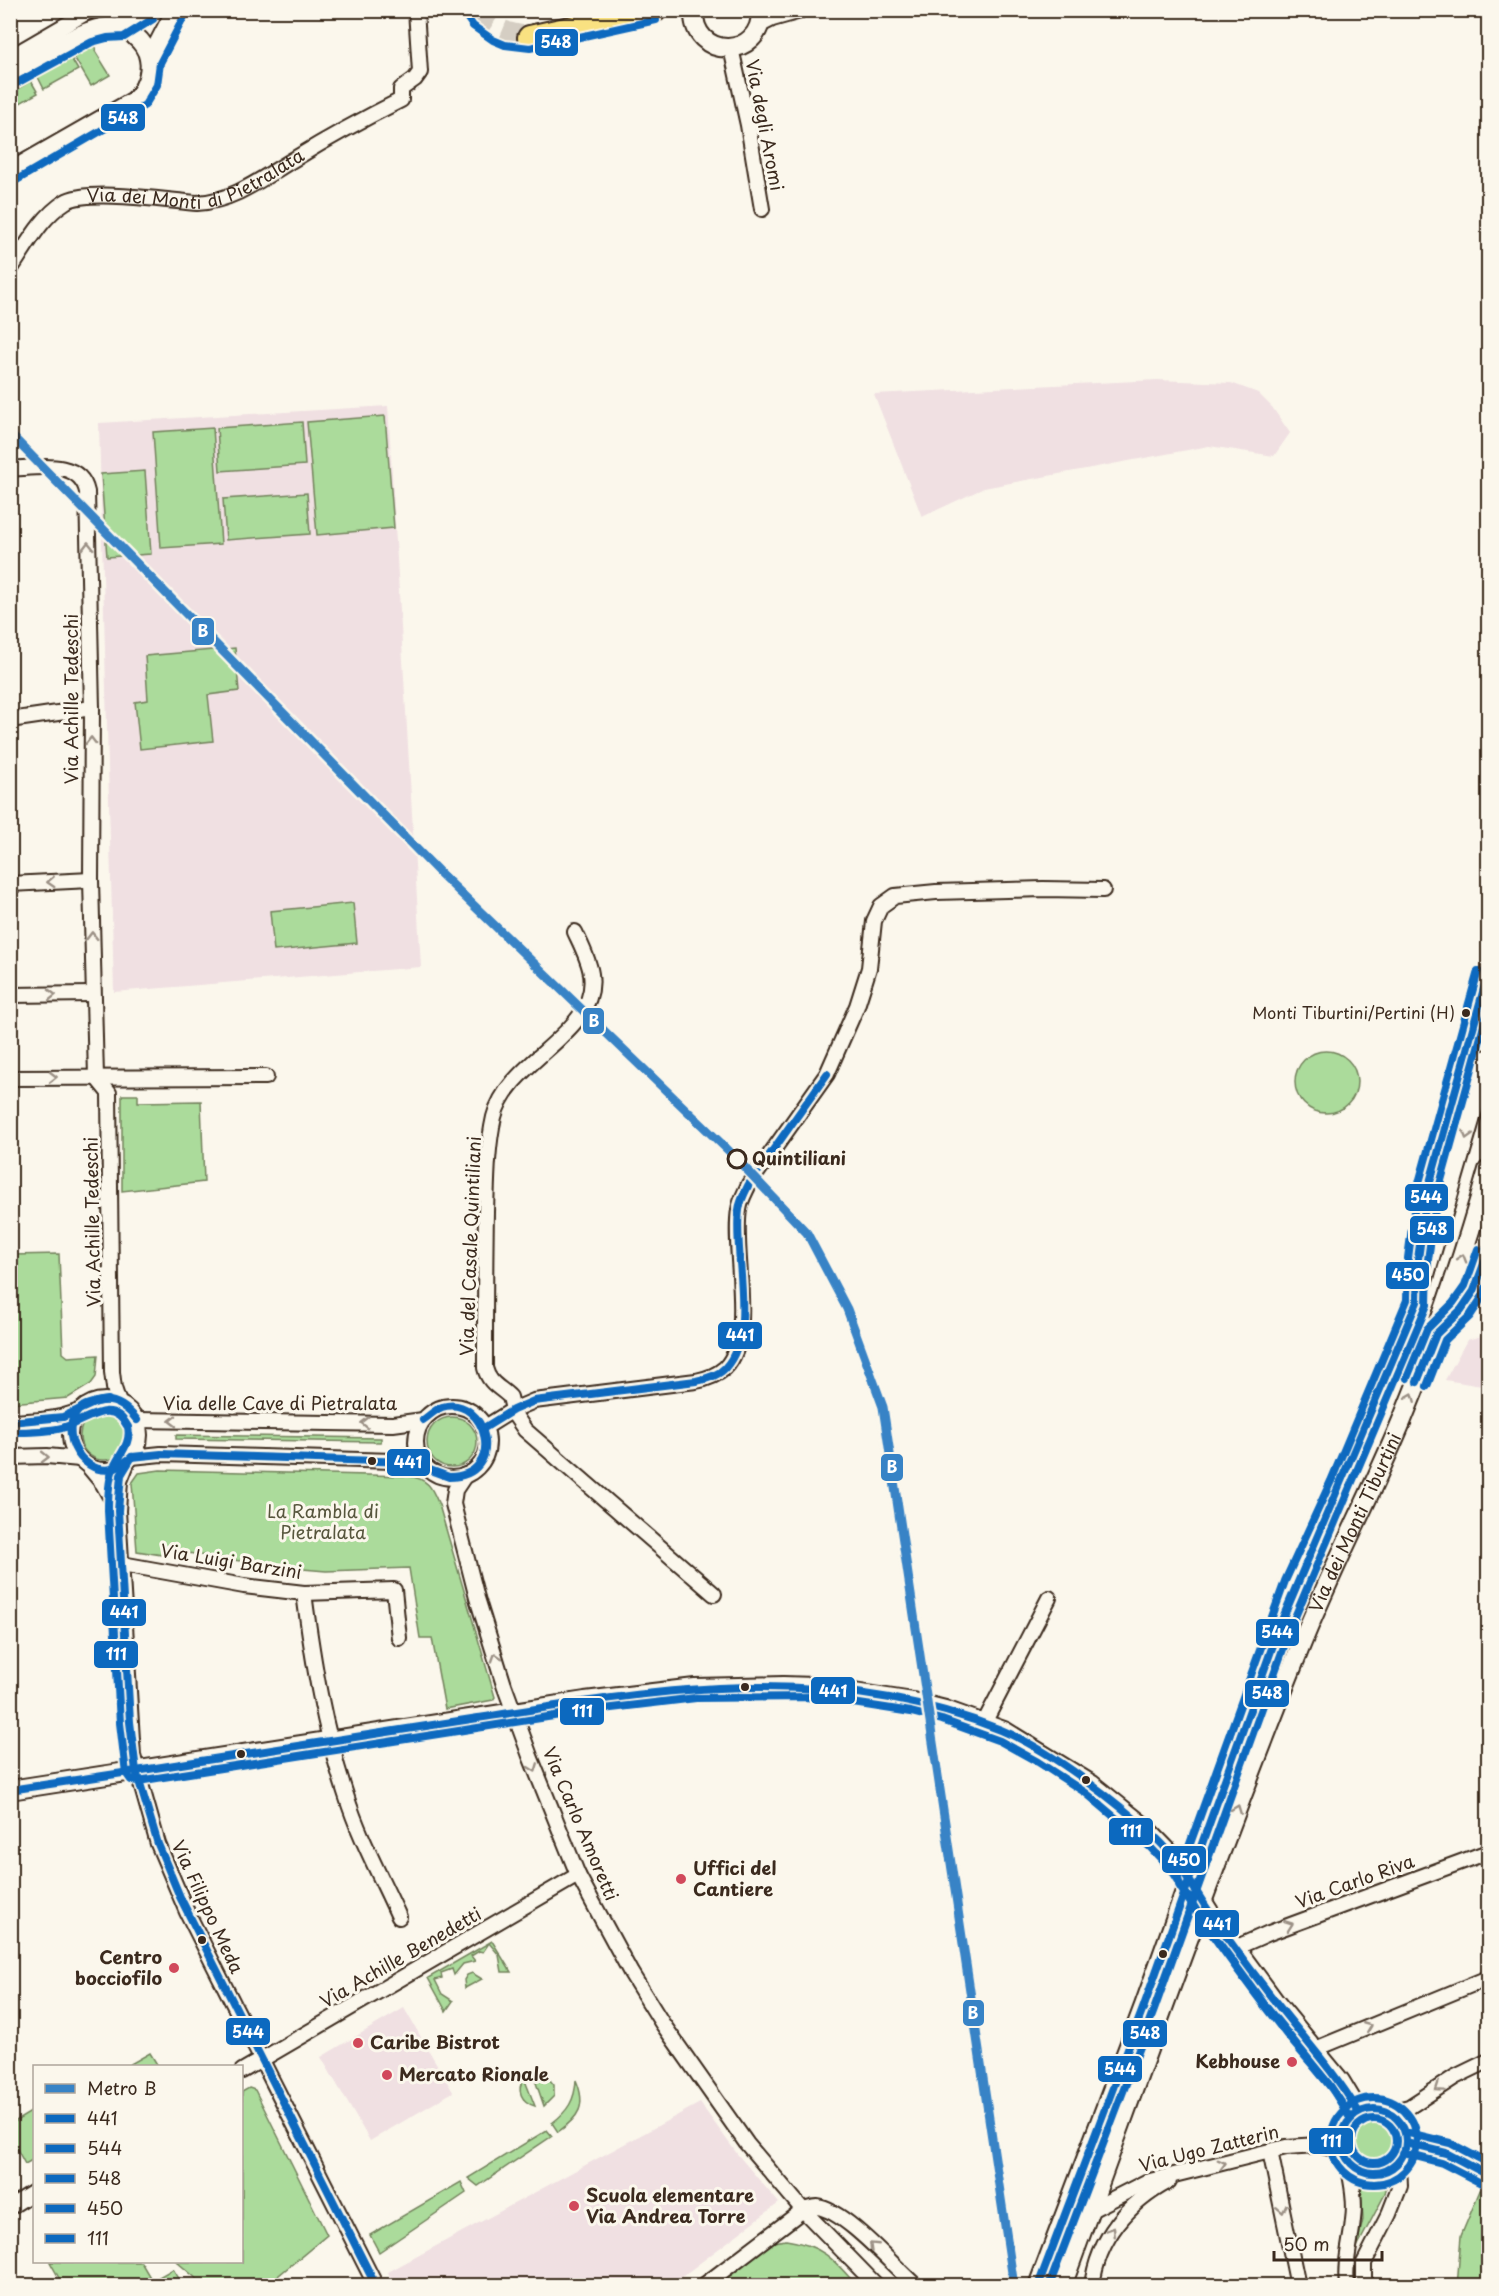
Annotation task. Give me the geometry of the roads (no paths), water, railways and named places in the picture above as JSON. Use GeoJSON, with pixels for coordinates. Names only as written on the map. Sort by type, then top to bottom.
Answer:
{"type":"FeatureCollection","features":[{"type":"Feature","properties":{"kind":"highway"},"geometry":{"type":"LineString","coordinates":[[530,38],[654,10]]}},
{"type":"Feature","properties":{"kind":"main road"},"geometry":{"type":"LineString","coordinates":[[10,75],[94,29],[120,27],[147,10]]}},
{"type":"Feature","properties":{"kind":"main road"},"geometry":{"type":"LineString","coordinates":[[10,172],[134,101],[145,88],[150,60],[176,10]]}},
{"type":"Feature","properties":{"kind":"main road"},"geometry":{"type":"LineString","coordinates":[[694,10],[693,20],[698,33],[704,40],[716,47],[731,48],[744,44],[752,38],[761,17],[772,17],[797,10]]}},
{"type":"Feature","properties":{"kind":"main road"},"geometry":{"type":"LineString","coordinates":[[120,27],[141,42],[150,60]]}},
{"type":"Feature","properties":{"kind":"main road","name":"Via dei Monti Tiburtini"},"geometry":{"type":"LineString","coordinates":[[1037,2284],[1144,2006],[1282,1620],[1418,1302],[1488,1059]]}},
{"type":"Feature","properties":{"kind":"main road","name":"Via dei Monti Tiburtini"},"geometry":{"type":"LineString","coordinates":[[1062,2286],[1299,1650],[1402,1420],[1436,1334],[1488,1170]]}},
{"type":"Feature","properties":{"kind":"main road"},"geometry":{"type":"LineString","coordinates":[[10,1790],[608,1698],[695,1688],[815,1687],[913,1702],[984,1723],[1024,1742],[1092,1785],[1157,1839],[1177,1861],[1203,1904],[1235,1948],[1313,2050],[1340,2081],[1358,2111]]}},
{"type":"Feature","properties":{"kind":"main road"},"geometry":{"type":"LineString","coordinates":[[1378,2109],[1389,2112],[1400,2123],[1406,2143],[1399,2163],[1388,2171],[1373,2173],[1361,2171],[1345,2155],[1341,2138],[1344,2127],[1358,2111],[1378,2109]]}},
{"type":"Feature","properties":{"kind":"main road"},"geometry":{"type":"LineString","coordinates":[[1406,2143],[1446,2153],[1488,2174]]}},
{"type":"Feature","properties":{"kind":"street"},"geometry":{"type":"LineString","coordinates":[[10,57],[91,10]]}},
{"type":"Feature","properties":{"kind":"street","name":"Via dei Monti di Pietralata"},"geometry":{"type":"LineString","coordinates":[[10,270],[40,225],[68,200],[80,196],[102,196],[197,203],[213,202],[238,193],[401,100],[401,89],[415,79],[420,72],[416,10]]}},
{"type":"Feature","properties":{"kind":"street"},"geometry":{"type":"LineString","coordinates":[[32,46],[54,50]]}},
{"type":"Feature","properties":{"kind":"street","name":"Via degli Aromi"},"geometry":{"type":"LineString","coordinates":[[731,48],[748,125],[762,208]]}},
{"type":"Feature","properties":{"kind":"street","name":"Via Achille Tedeschi"},"geometry":{"type":"LineString","coordinates":[[10,469],[63,468],[80,476],[86,486],[92,708],[93,994],[96,1077],[109,1093],[112,1372],[119,1403]]}},
{"type":"Feature","properties":{"kind":"street"},"geometry":{"type":"LineString","coordinates":[[10,720],[92,708]]}},
{"type":"Feature","properties":{"kind":"street"},"geometry":{"type":"LineString","coordinates":[[10,884],[91,880]]}},
{"type":"Feature","properties":{"kind":"street"},"geometry":{"type":"LineString","coordinates":[[484,1428],[513,1410],[534,1401],[696,1382],[714,1375],[728,1364],[737,1344],[741,1315],[738,1226],[742,1198],[749,1184],[827,1074],[857,1006],[869,968],[876,914],[881,906],[895,896],[948,891],[1103,890]]}},
{"type":"Feature","properties":{"kind":"street","name":"Via del Casale Quintiliani"},"geometry":{"type":"LineString","coordinates":[[513,1410],[510,1397],[494,1385],[485,1368],[484,1287],[490,1144],[498,1106],[507,1087],[519,1073],[570,1028],[584,1011],[589,998],[592,975],[575,932]]}},
{"type":"Feature","properties":{"kind":"street","name":"Via dei Monti Tiburtini"},"geometry":{"type":"LineString","coordinates":[[1418,1302],[1418,1259],[1427,1193],[1488,974]]}},
{"type":"Feature","properties":{"kind":"street"},"geometry":{"type":"LineString","coordinates":[[10,995],[93,994]]}},
{"type":"Feature","properties":{"kind":"street"},"geometry":{"type":"LineString","coordinates":[[10,1078],[266,1077]]}},
{"type":"Feature","properties":{"kind":"street","name":"Via dei Monti Tiburtini"},"geometry":{"type":"LineString","coordinates":[[1436,1334],[1461,1310],[1474,1291],[1488,1253]]}},
{"type":"Feature","properties":{"kind":"street"},"geometry":{"type":"LineString","coordinates":[[10,1422],[46,1420],[79,1411],[94,1401],[102,1392],[112,1372]]}},
{"type":"Feature","properties":{"kind":"street"},"geometry":{"type":"LineString","coordinates":[[10,1457],[47,1456],[84,1462],[107,1470],[119,1467],[130,1459],[139,1442],[140,1431],[136,1420],[130,1411],[119,1403],[111,1400],[94,1401]]}},
{"type":"Feature","properties":{"kind":"street"},"geometry":{"type":"LineString","coordinates":[[130,1459],[173,1455],[393,1461],[425,1466],[441,1476],[453,1478],[465,1475],[476,1468],[483,1458],[487,1440],[484,1428],[471,1412],[452,1406],[434,1411],[423,1420],[417,1431],[416,1443],[425,1466]]}},
{"type":"Feature","properties":{"kind":"street"},"geometry":{"type":"LineString","coordinates":[[513,1410],[525,1430],[714,1594]]}},
{"type":"Feature","properties":{"kind":"street"},"geometry":{"type":"LineString","coordinates":[[79,1411],[69,1432],[71,1445],[84,1462]]}},
{"type":"Feature","properties":{"kind":"street","name":"Via delle Cave di Pietralata"},"geometry":{"type":"LineString","coordinates":[[136,1420],[393,1424],[423,1420]]}},
{"type":"Feature","properties":{"kind":"street","name":"Via Filippo Meda"},"geometry":{"type":"LineString","coordinates":[[130,1459],[120,1481],[118,1511],[130,1722],[136,1771],[165,1864],[376,2286]]}},
{"type":"Feature","properties":{"kind":"street","name":"Via Filippo Meda"},"geometry":{"type":"LineString","coordinates":[[84,1462],[103,1484],[118,1511]]}},
{"type":"Feature","properties":{"kind":"street","name":"Via Carlo Amoretti"},"geometry":{"type":"LineString","coordinates":[[465,1475],[453,1496],[454,1512],[477,1598],[514,1713],[578,1875],[631,1973],[657,2015],[747,2144],[803,2210],[877,2286]]}},
{"type":"Feature","properties":{"kind":"street","name":"Via Luigi Barzini"},"geometry":{"type":"LineString","coordinates":[[122,1564],[244,1586],[304,1593],[394,1590],[399,1638]]}},
{"type":"Feature","properties":{"kind":"street"},"geometry":{"type":"LineString","coordinates":[[304,1593],[316,1679],[350,1808],[399,1917]]}},
{"type":"Feature","properties":{"kind":"street"},"geometry":{"type":"LineString","coordinates":[[984,1723],[1049,1598]]}},
{"type":"Feature","properties":{"kind":"street","name":"Via Carlo Riva"},"geometry":{"type":"LineString","coordinates":[[1235,1948],[1269,1933],[1488,1852]]}},
{"type":"Feature","properties":{"kind":"street","name":"Via Achille Benedetti"},"geometry":{"type":"LineString","coordinates":[[243,2070],[578,1875]]}},
{"type":"Feature","properties":{"kind":"street"},"geometry":{"type":"LineString","coordinates":[[1313,2050],[1488,1978]]}},
{"type":"Feature","properties":{"kind":"street"},"geometry":{"type":"LineString","coordinates":[[1389,2112],[1409,2107],[1455,2077],[1488,2061]]}},
{"type":"Feature","properties":{"kind":"street","name":"Via Ugo Zatterin"},"geometry":{"type":"LineString","coordinates":[[1089,2211],[1135,2186],[1270,2151],[1318,2145],[1345,2155]]}},
{"type":"Feature","properties":{"kind":"street"},"geometry":{"type":"LineString","coordinates":[[1270,2151],[1298,2286]]}},
{"type":"Feature","properties":{"kind":"street"},"geometry":{"type":"LineString","coordinates":[[1345,2155],[1354,2206],[1346,2265],[1347,2286]]}},
{"type":"Feature","properties":{"kind":"street"},"geometry":{"type":"LineString","coordinates":[[1364,2286],[1363,2266],[1400,2186],[1399,2163]]}},
{"type":"Feature","properties":{"kind":"street"},"geometry":{"type":"LineString","coordinates":[[1092,2286],[1098,2256],[1117,2223],[1136,2202],[1182,2175]]}},
{"type":"Feature","properties":{"kind":"street"},"geometry":{"type":"LineString","coordinates":[[10,2207],[33,2193]]}},
{"type":"Feature","properties":{"kind":"street"},"geometry":{"type":"LineString","coordinates":[[1069,2204],[1089,2211]]}},
{"type":"Feature","properties":{"kind":"street"},"geometry":{"type":"LineString","coordinates":[[703,2286],[803,2210],[814,2207],[822,2208],[841,2219],[867,2239],[916,2286]]}},
{"type":"Feature","properties":{"kind":"tunnel"},"geometry":{"type":"LineString","coordinates":[[474,10],[492,27],[530,38]]}},
{"type":"Feature","properties":{"kind":"metro line","name":"B"},"geometry":{"type":"LineString","coordinates":[[10,434],[438,871],[729,1151],[807,1233],[847,1309],[883,1407],[1014,2286]]}},
{"type":"Feature","properties":{"kind":"place","name":"Monti Tiburtini/Pertini (H)"},"geometry":{"type":"Point","coordinates":[1466,1013]}},
{"type":"Feature","properties":{"kind":"place","name":"Quintiliani"},"geometry":{"type":"Point","coordinates":[737,1159]}},
{"type":"Feature","properties":{"kind":"place","name":"Uffici del Cantiere"},"geometry":{"type":"Point","coordinates":[681,1879]}},
{"type":"Feature","properties":{"kind":"place","name":"Centro bocciofilo"},"geometry":{"type":"Point","coordinates":[174,1968]}},
{"type":"Feature","properties":{"kind":"place","name":"Caribe Bistrot"},"geometry":{"type":"Point","coordinates":[358,2043]}},
{"type":"Feature","properties":{"kind":"place","name":"Kebhouse"},"geometry":{"type":"Point","coordinates":[1292,2062]}},
{"type":"Feature","properties":{"kind":"place","name":"Mercato Rionale"},"geometry":{"type":"Point","coordinates":[387,2075]}},
{"type":"Feature","properties":{"kind":"place","name":"Scuola elementare Via Andrea Torre"},"geometry":{"type":"Point","coordinates":[574,2206]}},
{"type":"Feature","properties":{"kind":"park label","name":"La Rambla di Pietralata"},"geometry":{"type":"Point","coordinates":[323,1522]}}]}
